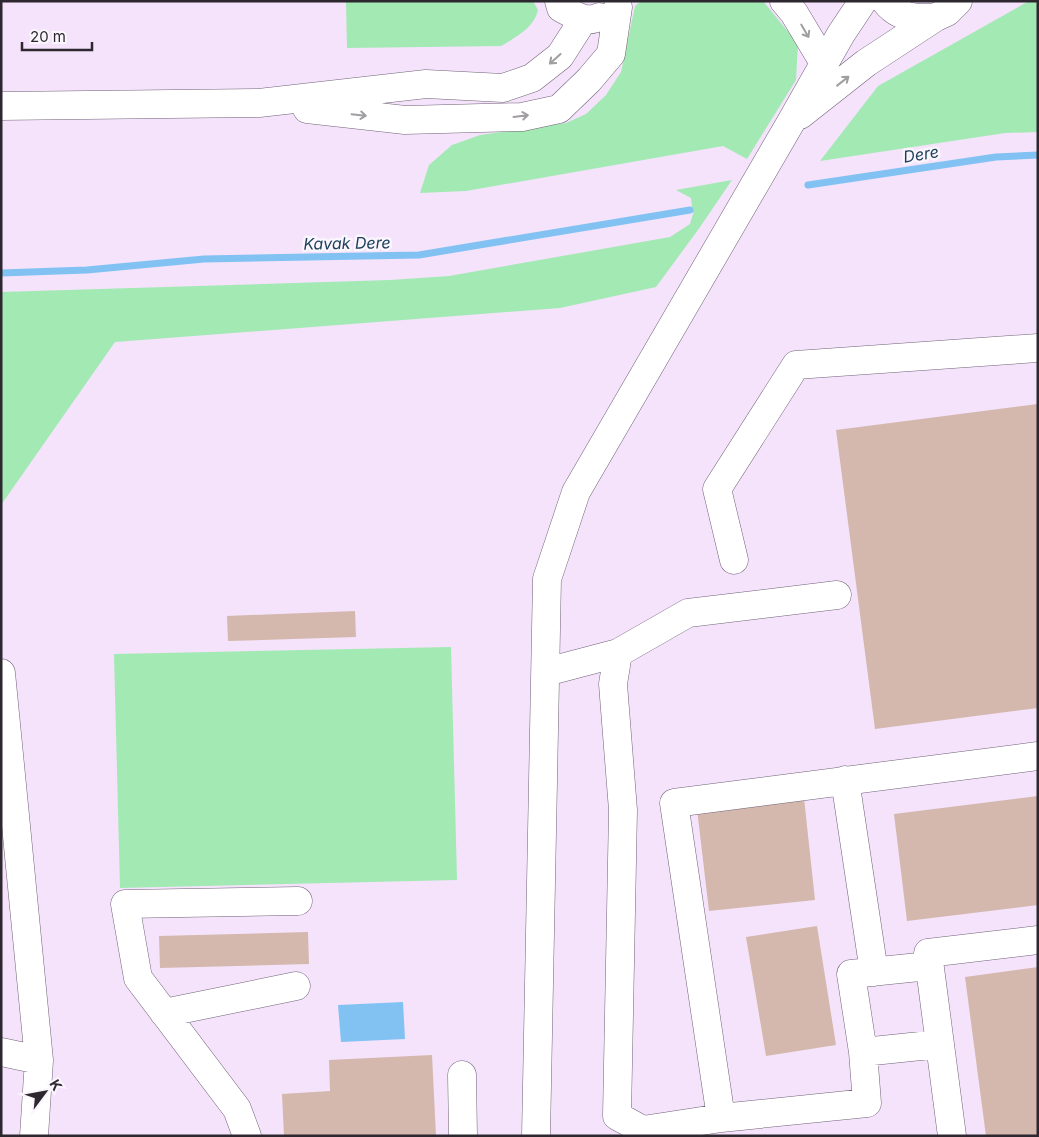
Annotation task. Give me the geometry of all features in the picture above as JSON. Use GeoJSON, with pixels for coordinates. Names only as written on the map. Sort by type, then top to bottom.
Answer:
{"type":"FeatureCollection","features":[{"type":"Feature","properties":{"kind":"street"},"geometry":{"type":"LineString","coordinates":[[559,1],[561,8],[583,20],[596,19],[620,4]]}},
{"type":"Feature","properties":{"kind":"street"},"geometry":{"type":"LineString","coordinates":[[784,1],[794,13],[824,63]]}},
{"type":"Feature","properties":{"kind":"street"},"geometry":{"type":"LineString","coordinates":[[536,1136],[548,579],[576,492],[840,34],[863,1]]}},
{"type":"Feature","properties":{"kind":"street"},"geometry":{"type":"LineString","coordinates":[[885,1],[900,14],[911,18],[923,19],[953,6]]}},
{"type":"Feature","properties":{"kind":"street"},"geometry":{"type":"LineString","coordinates":[[259,103],[405,120],[522,117],[560,109],[589,80],[611,54],[620,4]]}},
{"type":"Feature","properties":{"kind":"street"},"geometry":{"type":"LineString","coordinates":[[791,122],[866,63],[953,6]]}},
{"type":"Feature","properties":{"kind":"street"},"geometry":{"type":"LineString","coordinates":[[1,106],[259,103],[426,84],[503,88],[532,78],[560,56],[583,20]]}},
{"type":"Feature","properties":{"kind":"street"},"geometry":{"type":"LineString","coordinates":[[734,560],[717,489],[796,365],[1038,348]]}},
{"type":"Feature","properties":{"kind":"street"},"geometry":{"type":"LineString","coordinates":[[546,672],[618,653],[688,613],[837,595]]}},
{"type":"Feature","properties":{"kind":"street"},"geometry":{"type":"LineString","coordinates":[[618,653],[613,684],[623,810],[617,1116],[643,1130],[721,1118],[867,1103],[863,1052],[851,974],[929,966]]}},
{"type":"Feature","properties":{"kind":"street"},"geometry":{"type":"LineString","coordinates":[[1,674],[39,1060],[34,1136]]}},
{"type":"Feature","properties":{"kind":"street"},"geometry":{"type":"LineString","coordinates":[[721,1118],[674,802],[1038,756]]}},
{"type":"Feature","properties":{"kind":"street"},"geometry":{"type":"LineString","coordinates":[[845,780],[874,972]]}},
{"type":"Feature","properties":{"kind":"street"},"geometry":{"type":"LineString","coordinates":[[247,1136],[237,1109],[138,978],[125,904],[298,901]]}},
{"type":"Feature","properties":{"kind":"street"},"geometry":{"type":"LineString","coordinates":[[952,1136],[928,952],[1038,940]]}},
{"type":"Feature","properties":{"kind":"street"},"geometry":{"type":"LineString","coordinates":[[164,1013],[296,986]]}},
{"type":"Feature","properties":{"kind":"street"},"geometry":{"type":"LineString","coordinates":[[863,1052],[940,1044]]}},
{"type":"Feature","properties":{"kind":"street"},"geometry":{"type":"LineString","coordinates":[[1,1052],[39,1060]]}},
{"type":"Feature","properties":{"kind":"street"},"geometry":{"type":"LineString","coordinates":[[462,1075],[463,1136]]}},
{"type":"Feature","properties":{"kind":"green space"},"geometry":{"type":"Polygon","coordinates":[[[346,1],[533,1],[538,10],[533,22],[528,27],[501,46],[347,48],[346,1]]]}},
{"type":"Feature","properties":{"kind":"green space"},"geometry":{"type":"Polygon","coordinates":[[[641,1],[763,1],[798,44],[796,80],[747,159],[723,146],[466,191],[420,193],[429,165],[452,145],[480,135],[566,123],[586,114],[606,95],[621,72],[635,6],[641,1]]]}},
{"type":"Feature","properties":{"kind":"green space"},"geometry":{"type":"Polygon","coordinates":[[[1029,1],[1038,1],[1038,132],[1005,133],[820,161],[878,86],[1029,1]]]}},
{"type":"Feature","properties":{"kind":"green space"},"geometry":{"type":"Polygon","coordinates":[[[732,180],[656,287],[560,308],[115,342],[1,505],[1,292],[390,280],[449,276],[670,237],[690,224],[693,214],[691,198],[676,190],[732,180]]]}},
{"type":"Feature","properties":{"kind":"green space"},"geometry":{"type":"Polygon","coordinates":[[[451,647],[457,880],[120,888],[114,654],[451,647]]]}},
{"type":"Feature","properties":{"kind":"water"},"geometry":{"type":"Polygon","coordinates":[[[403,1002],[405,1039],[341,1042],[338,1005],[403,1002]]]}},
{"type":"Feature","properties":{"kind":"building"},"geometry":{"type":"Polygon","coordinates":[[[1038,404],[1038,708],[875,729],[836,430],[1038,404]]]}},
{"type":"Feature","properties":{"kind":"building"},"geometry":{"type":"Polygon","coordinates":[[[355,611],[356,637],[228,641],[227,616],[355,611]]]}},
{"type":"Feature","properties":{"kind":"building"},"geometry":{"type":"Polygon","coordinates":[[[1038,796],[1038,905],[907,921],[894,814],[1038,796]]]}},
{"type":"Feature","properties":{"kind":"building"},"geometry":{"type":"Polygon","coordinates":[[[804,798],[815,900],[709,911],[697,809],[804,798]]]}},
{"type":"Feature","properties":{"kind":"building"},"geometry":{"type":"Polygon","coordinates":[[[817,926],[836,1045],[766,1056],[746,937],[817,926]]]}},
{"type":"Feature","properties":{"kind":"building"},"geometry":{"type":"Polygon","coordinates":[[[308,932],[309,964],[160,968],[159,936],[308,932]]]}},
{"type":"Feature","properties":{"kind":"building"},"geometry":{"type":"Polygon","coordinates":[[[1038,967],[1038,1136],[986,1136],[965,977],[1038,967]]]}},
{"type":"Feature","properties":{"kind":"building"},"geometry":{"type":"Polygon","coordinates":[[[432,1055],[436,1136],[284,1136],[282,1094],[330,1091],[329,1060],[432,1055]]]}},
{"type":"Feature","properties":{"kind":"waterway","name":"Dere"},"geometry":{"type":"LineString","coordinates":[[808,185],[996,157],[1038,155]]}},
{"type":"Feature","properties":{"kind":"waterway","name":"Kavak Dere"},"geometry":{"type":"LineString","coordinates":[[1,273],[87,270],[204,259],[419,255],[690,210]]}}]}
